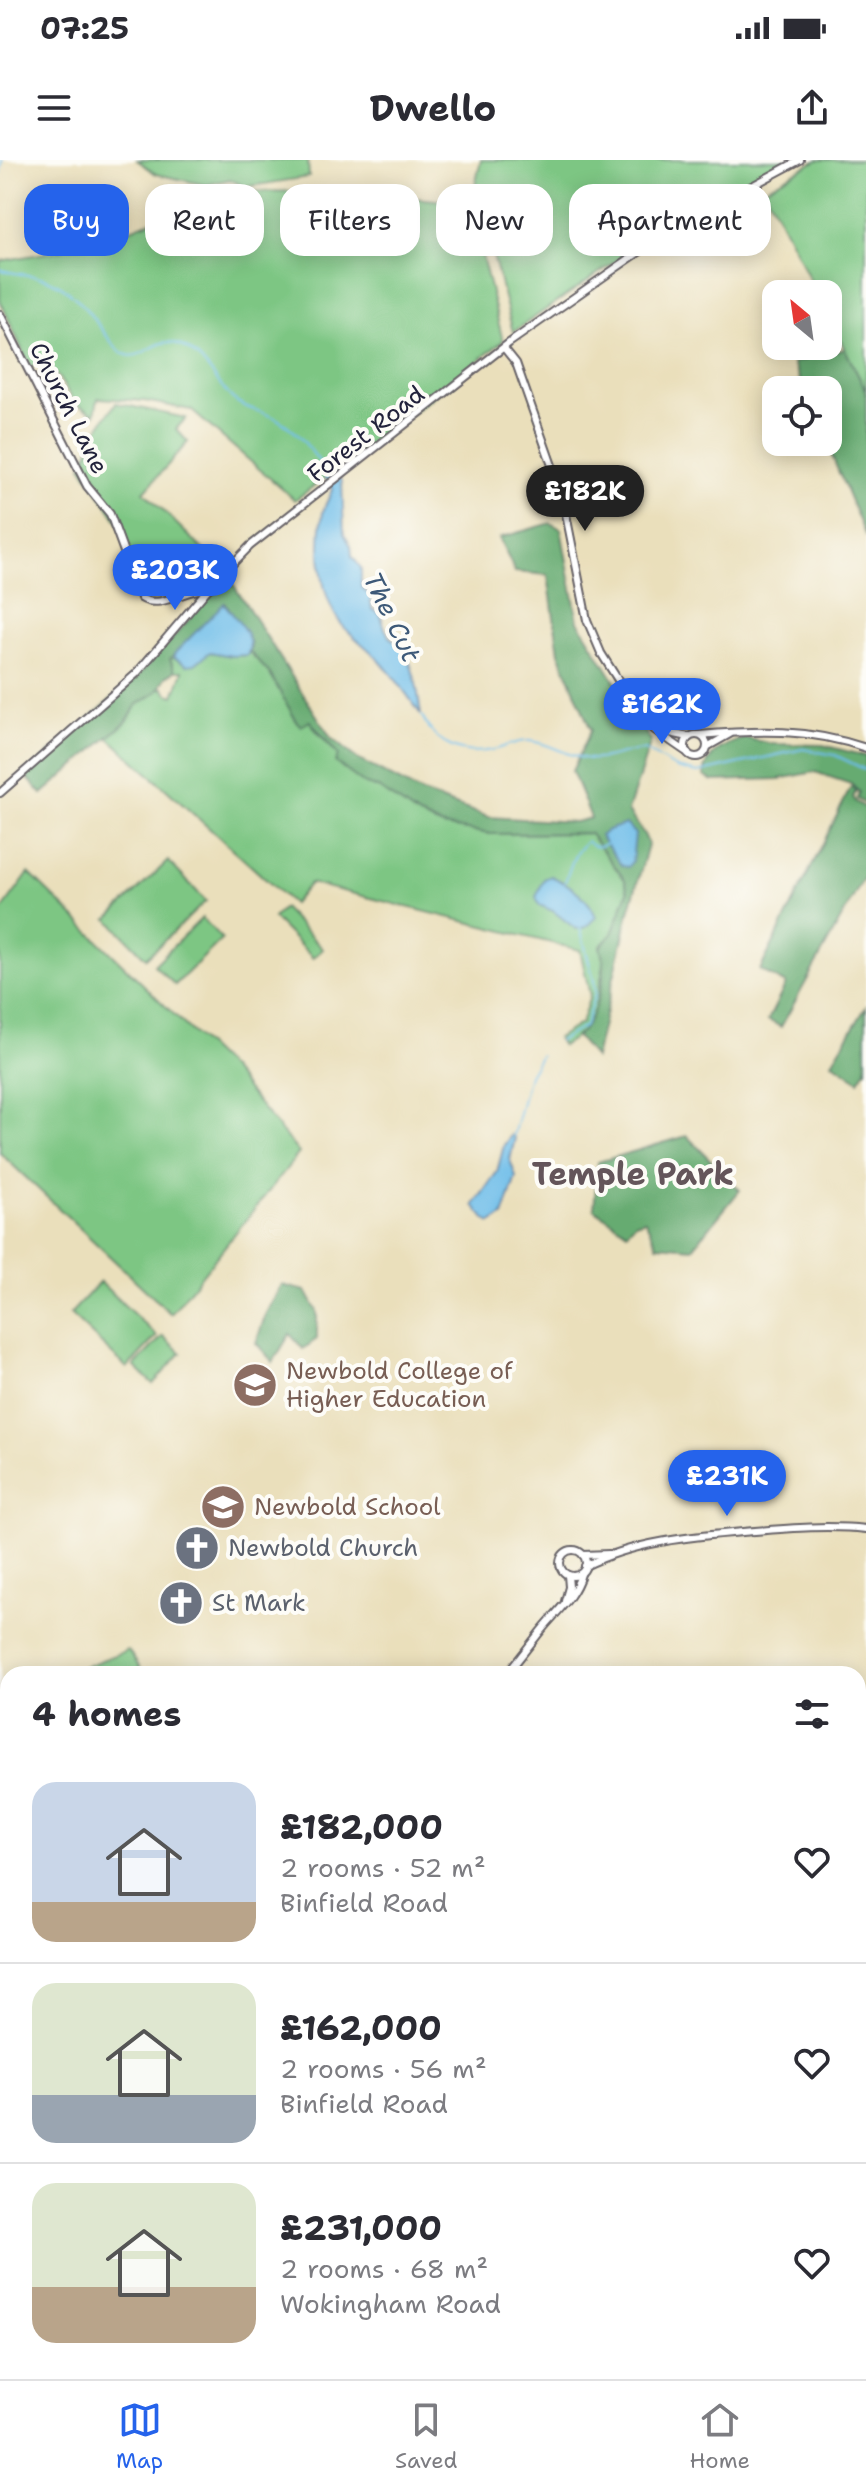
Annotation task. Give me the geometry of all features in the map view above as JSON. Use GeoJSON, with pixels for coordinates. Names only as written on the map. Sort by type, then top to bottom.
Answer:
{"type":"FeatureCollection","features":[{"type":"Feature","properties":{"kind":"main road","name":"Forest Road"},"geometry":{"type":"LineString","coordinates":[[0,793],[136,674],[208,589],[250,546],[504,348],[674,228],[800,160]]}},
{"type":"Feature","properties":{"kind":"main road","name":"Church Lane"},"geometry":{"type":"LineString","coordinates":[[0,314],[87,486],[110,514],[141,598],[155,603],[196,589],[208,589]]}},
{"type":"Feature","properties":{"kind":"main road"},"geometry":{"type":"LineString","coordinates":[[504,348],[516,363],[562,494],[587,620],[601,653],[635,707],[662,736],[697,757],[706,752],[707,747],[706,740],[699,735]]}},
{"type":"Feature","properties":{"kind":"main road"},"geometry":{"type":"LineString","coordinates":[[647,720],[665,732],[689,737],[761,730],[805,732],[866,748]]}},
{"type":"Feature","properties":{"kind":"main road"},"geometry":{"type":"LineString","coordinates":[[707,747],[733,732]]}},
{"type":"Feature","properties":{"kind":"main road"},"geometry":{"type":"LineString","coordinates":[[685,751],[689,737]]}},
{"type":"Feature","properties":{"kind":"main road"},"geometry":{"type":"LineString","coordinates":[[561,1607],[567,1597],[568,1575],[560,1564],[564,1554],[575,1551],[583,1555],[617,1553],[696,1536],[790,1528],[840,1527],[866,1531]]}},
{"type":"Feature","properties":{"kind":"main road"},"geometry":{"type":"LineString","coordinates":[[585,1566],[617,1553]]}},
{"type":"Feature","properties":{"kind":"main road"},"geometry":{"type":"LineString","coordinates":[[513,1666],[576,1588],[585,1566],[583,1555]]}},
{"type":"Feature","properties":{"kind":"main road"},"geometry":{"type":"LineString","coordinates":[[568,1575],[581,1574]]}},
{"type":"Feature","properties":{"kind":"green space"},"geometry":{"type":"Polygon","coordinates":[[[137,160],[308,160],[309,177],[264,184],[239,184],[230,179],[201,184],[156,174],[137,160]]]}},
{"type":"Feature","properties":{"kind":"green space"},"geometry":{"type":"Polygon","coordinates":[[[481,160],[788,160],[740,184],[569,184],[569,256],[624,256],[513,332],[493,256],[553,256],[553,184],[475,184],[481,160]]]}},
{"type":"Feature","properties":{"kind":"green space"},"geometry":{"type":"Polygon","coordinates":[[[817,160],[866,160],[866,391],[842,344],[842,280],[810,280],[771,203],[771,185],[817,160]]]}},
{"type":"Feature","properties":{"kind":"green space"},"geometry":{"type":"Polygon","coordinates":[[[280,191],[280,256],[420,256],[420,199],[436,200],[436,256],[482,256],[503,341],[295,500],[191,410],[145,401],[98,398],[95,414],[75,403],[58,377],[40,360],[30,368],[0,300],[0,261],[28,256],[129,256],[129,230],[145,223],[145,256],[264,256],[264,192],[280,191]]]}},
{"type":"Feature","properties":{"kind":"green space"},"geometry":{"type":"Polygon","coordinates":[[[845,349],[866,391],[866,537],[832,456],[842,456],[842,376],[798,376],[793,363],[842,360],[842,350],[845,349]]]}},
{"type":"Feature","properties":{"kind":"green space"},"geometry":{"type":"Polygon","coordinates":[[[116,403],[186,418],[176,429],[188,442],[144,492],[219,565],[199,584],[151,600],[117,520],[82,467],[99,427],[116,403]]]}},
{"type":"Feature","properties":{"kind":"green space"},"geometry":{"type":"Polygon","coordinates":[[[551,523],[561,529],[578,621],[651,741],[628,811],[648,845],[595,1058],[576,1036],[587,1023],[596,1004],[604,966],[600,947],[612,934],[628,892],[625,880],[589,833],[491,834],[443,826],[419,816],[380,789],[363,783],[335,762],[338,755],[310,721],[301,726],[297,722],[270,674],[250,652],[251,643],[225,603],[170,659],[175,671],[166,677],[158,691],[136,706],[126,722],[42,794],[25,775],[141,673],[228,576],[331,738],[357,759],[422,793],[488,817],[575,822],[591,818],[572,771],[591,730],[559,653],[548,575],[515,572],[499,538],[551,523]]]}},
{"type":"Feature","properties":{"kind":"green space"},"geometry":{"type":"Polygon","coordinates":[[[210,652],[232,656],[250,652],[270,674],[297,722],[310,721],[363,783],[380,789],[419,816],[443,826],[491,834],[589,833],[625,880],[628,892],[612,934],[600,947],[604,964],[594,1012],[583,1032],[562,1046],[557,1038],[581,1023],[590,996],[580,950],[310,883],[293,904],[108,737],[126,722],[136,706],[162,687],[174,696],[183,671],[175,671],[170,659],[174,657],[179,661],[210,652]]]}},
{"type":"Feature","properties":{"kind":"green space"},"geometry":{"type":"Polygon","coordinates":[[[745,738],[773,744],[823,745],[866,756],[866,804],[857,799],[859,792],[851,784],[815,772],[779,779],[713,781],[704,776],[713,755],[745,738]]]}},
{"type":"Feature","properties":{"kind":"green space"},"geometry":{"type":"Polygon","coordinates":[[[851,787],[856,791],[853,797],[856,802],[866,808],[866,874],[781,1027],[768,1020],[786,984],[760,970],[851,787]]]}},
{"type":"Feature","properties":{"kind":"green space"},"geometry":{"type":"Polygon","coordinates":[[[168,861],[206,901],[146,958],[108,919],[168,861]]]}},
{"type":"Feature","properties":{"kind":"green space"},"geometry":{"type":"Polygon","coordinates":[[[29,873],[231,1070],[299,1153],[171,1314],[0,1153],[0,913],[29,873]]]}},
{"type":"Feature","properties":{"kind":"green space"},"geometry":{"type":"Polygon","coordinates":[[[283,908],[323,949],[313,958],[273,918],[283,908]]]}},
{"type":"Feature","properties":{"kind":"green space"},"geometry":{"type":"Polygon","coordinates":[[[202,918],[222,939],[175,985],[154,965],[202,918]]]}},
{"type":"Feature","properties":{"kind":"green space"},"geometry":{"type":"Polygon","coordinates":[[[866,1007],[866,1070],[859,1081],[832,1062],[866,1007]]]}},
{"type":"Feature","properties":{"kind":"green space"},"geometry":{"type":"Polygon","coordinates":[[[687,1136],[740,1190],[693,1248],[657,1245],[645,1220],[635,1223],[627,1232],[594,1209],[598,1162],[687,1136]]]}},
{"type":"Feature","properties":{"kind":"green space"},"geometry":{"type":"Polygon","coordinates":[[[100,1282],[157,1336],[127,1368],[70,1314],[100,1282]]]}},
{"type":"Feature","properties":{"kind":"green space"},"geometry":{"type":"Polygon","coordinates":[[[282,1285],[306,1291],[317,1311],[317,1339],[303,1349],[290,1334],[273,1362],[256,1343],[266,1313],[282,1285]]]}},
{"type":"Feature","properties":{"kind":"green space"},"geometry":{"type":"Polygon","coordinates":[[[163,1336],[181,1353],[153,1384],[134,1366],[163,1336]]]}},
{"type":"Feature","properties":{"kind":"green space"},"geometry":{"type":"Polygon","coordinates":[[[128,1650],[139,1666],[86,1666],[128,1650]]]}},
{"type":"Feature","properties":{"kind":"water"},"geometry":{"type":"Polygon","coordinates":[[[326,463],[342,481],[344,534],[351,546],[352,556],[361,568],[361,586],[370,596],[372,609],[381,617],[388,634],[409,660],[421,715],[388,670],[339,621],[327,597],[321,569],[320,540],[323,512],[332,489],[325,476],[317,470],[326,463]]]}},
{"type":"Feature","properties":{"kind":"water"},"geometry":{"type":"Polygon","coordinates":[[[224,603],[247,635],[250,648],[247,655],[210,652],[195,664],[187,665],[174,657],[174,654],[224,603]]]}},
{"type":"Feature","properties":{"kind":"water"},"geometry":{"type":"Polygon","coordinates":[[[626,824],[635,834],[632,862],[628,867],[622,866],[600,836],[626,824]]]}},
{"type":"Feature","properties":{"kind":"water"},"geometry":{"type":"Polygon","coordinates":[[[551,876],[571,887],[589,903],[596,917],[586,927],[576,929],[553,911],[539,905],[536,897],[544,879],[551,876]]]}},
{"type":"Feature","properties":{"kind":"water"},"geometry":{"type":"Polygon","coordinates":[[[511,1135],[515,1138],[510,1160],[516,1177],[503,1216],[491,1223],[474,1205],[497,1172],[504,1145],[511,1135]]]}},
{"type":"Feature","properties":{"kind":"waterway","name":"The Cut"},"geometry":{"type":"LineString","coordinates":[[0,179],[2,160]]}},
{"type":"Feature","properties":{"kind":"waterway","name":"The Cut"},"geometry":{"type":"LineString","coordinates":[[0,269],[44,278],[67,290],[117,349],[125,354],[139,354],[166,342],[184,347],[200,359],[237,402],[272,416],[292,429],[324,468]]}},
{"type":"Feature","properties":{"kind":"waterway","name":"The Cut"},"geometry":{"type":"LineString","coordinates":[[422,716],[444,743],[464,751],[488,751],[526,741],[590,759],[645,750],[676,768],[698,773],[803,749],[835,755],[866,770]]}},
{"type":"Feature","properties":{"kind":"waterway"},"geometry":{"type":"LineString","coordinates":[[565,882],[582,845],[587,841],[596,847],[606,844]]}},
{"type":"Feature","properties":{"kind":"waterway"},"geometry":{"type":"LineString","coordinates":[[559,1041],[585,1026],[595,994],[580,928]]}},
{"type":"Feature","properties":{"kind":"waterway"},"geometry":{"type":"LineString","coordinates":[[513,1136],[529,1075],[541,1055]]}},
{"type":"Feature","properties":{"kind":"place","name":"Newbold College of Higher Education"},"geometry":{"type":"Point","coordinates":[255,1385]}},
{"type":"Feature","properties":{"kind":"place","name":"Newbold School"},"geometry":{"type":"Point","coordinates":[223,1507]}},
{"type":"Feature","properties":{"kind":"place","name":"Newbold Church"},"geometry":{"type":"Point","coordinates":[197,1548]}},
{"type":"Feature","properties":{"kind":"place","name":"St Mark"},"geometry":{"type":"Point","coordinates":[181,1603]}},
{"type":"Feature","properties":{"kind":"district","name":"Temple Park"},"geometry":{"type":"Point","coordinates":[633,1174]}}]}
